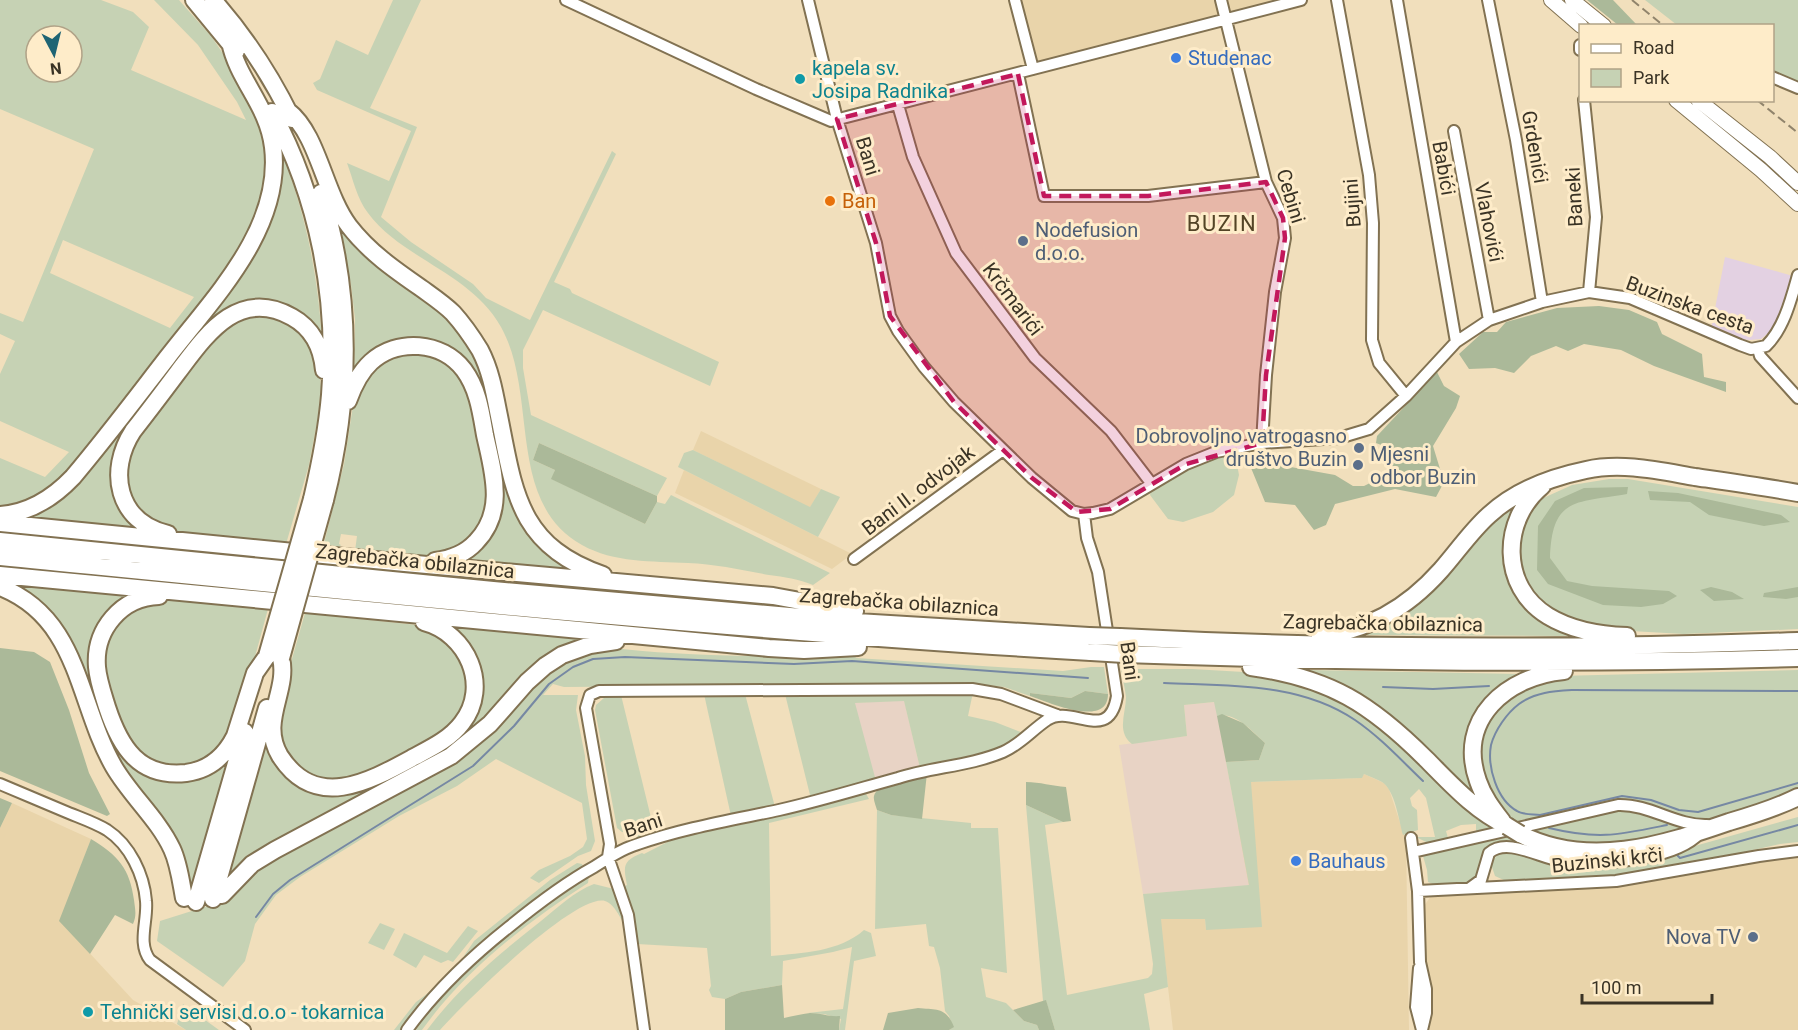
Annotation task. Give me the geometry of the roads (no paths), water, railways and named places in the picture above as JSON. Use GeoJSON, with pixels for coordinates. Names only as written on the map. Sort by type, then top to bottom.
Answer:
{"type":"FeatureCollection","features":[{"type":"Feature","properties":{"kind":"highway"},"geometry":{"type":"LineString","coordinates":[[194,0],[230,42],[252,75],[281,128],[301,176],[316,225],[325,272],[331,332],[330,395],[333,425]]}},
{"type":"Feature","properties":{"kind":"highway"},"geometry":{"type":"LineString","coordinates":[[204,899],[319,499],[345,375],[346,335],[338,262],[329,219],[315,173],[288,111],[252,49],[213,0]]}},
{"type":"Feature","properties":{"kind":"highway"},"geometry":{"type":"LineString","coordinates":[[0,515],[17,513],[45,501],[61,490],[73,477],[233,271],[257,231],[271,190],[273,145],[265,114],[237,64],[230,42]]}},
{"type":"Feature","properties":{"kind":"highway"},"geometry":{"type":"LineString","coordinates":[[288,111],[302,124],[331,197],[355,234],[384,262],[452,313],[481,352],[494,387],[515,490],[523,511],[536,532],[556,552],[585,568],[620,578],[673,582],[685,589]]}},
{"type":"Feature","properties":{"kind":"highway"},"geometry":{"type":"LineString","coordinates":[[207,543],[159,532],[145,525],[126,504],[118,471],[122,452],[133,431],[206,335],[226,318],[246,310],[268,309],[289,315],[297,320],[312,335],[321,351],[324,368],[323,410],[333,425]]}},
{"type":"Feature","properties":{"kind":"highway"},"geometry":{"type":"LineString","coordinates":[[333,425],[363,370],[376,358],[391,350],[417,346],[442,352],[457,362],[472,383],[479,403],[495,481],[496,500],[492,519],[480,538],[462,554],[443,560],[405,563]]}},
{"type":"Feature","properties":{"kind":"highway"},"geometry":{"type":"LineString","coordinates":[[1215,641],[1246,635],[1330,634],[1356,628],[1384,617],[1422,590],[1488,516],[1517,494],[1550,480],[1590,469],[1634,468],[1798,493]]}},
{"type":"Feature","properties":{"kind":"highway"},"geometry":{"type":"LineString","coordinates":[[1550,480],[1525,506],[1517,520],[1512,538],[1513,571],[1522,590],[1534,605],[1563,624],[1599,633],[1690,638],[1712,644]]}},
{"type":"Feature","properties":{"kind":"highway"},"geometry":{"type":"LineString","coordinates":[[0,523],[773,596],[842,609],[920,616],[947,627]]}},
{"type":"Feature","properties":{"kind":"highway","name":"Zagrebačka obilaznica"},"geometry":{"type":"LineString","coordinates":[[0,541],[493,590],[857,622],[947,627],[1090,644],[1124,654],[1465,663],[1688,662],[1798,658]]}},
{"type":"Feature","properties":{"kind":"highway","name":"Zagrebačka obilaznica"},"geometry":{"type":"LineString","coordinates":[[0,557],[492,606],[967,645],[1090,644],[1120,637],[1448,646],[1798,641]]}},
{"type":"Feature","properties":{"kind":"highway"},"geometry":{"type":"LineString","coordinates":[[0,575],[200,596],[793,650],[844,646],[922,651],[967,645]]}},
{"type":"Feature","properties":{"kind":"highway"},"geometry":{"type":"LineString","coordinates":[[0,587],[27,601],[41,613],[63,640],[74,662],[102,742],[114,767],[163,834],[204,899]]}},
{"type":"Feature","properties":{"kind":"highway"},"geometry":{"type":"LineString","coordinates":[[200,596],[152,597],[138,600],[121,610],[109,622],[103,633],[97,650],[97,668],[102,693],[115,730],[131,756],[143,765],[160,772],[175,774],[197,771],[218,759],[235,736],[255,673],[274,657]]}},
{"type":"Feature","properties":{"kind":"highway"},"geometry":{"type":"LineString","coordinates":[[274,657],[283,674],[275,705],[272,731],[281,756],[297,774],[316,784],[344,787],[360,784],[400,765],[449,736],[461,725],[469,713],[473,700],[474,675],[466,652],[450,634],[422,621],[381,616],[371,611]]}},
{"type":"Feature","properties":{"kind":"highway"},"geometry":{"type":"LineString","coordinates":[[204,899],[275,850],[451,756],[490,724],[544,666],[562,655],[602,643],[668,640]]}},
{"type":"Feature","properties":{"kind":"highway"},"geometry":{"type":"LineString","coordinates":[[1176,656],[1204,664],[1268,669],[1313,681],[1339,691],[1385,720],[1480,811],[1513,830],[1543,843],[1574,850],[1608,852],[1640,848],[1702,832],[1790,804],[1798,797]]}},
{"type":"Feature","properties":{"kind":"highway"},"geometry":{"type":"LineString","coordinates":[[1513,830],[1482,792],[1474,766],[1474,744],[1480,722],[1495,700],[1521,681],[1546,673],[1668,668],[1688,662]]}},
{"type":"Feature","properties":{"kind":"main road"},"geometry":{"type":"LineString","coordinates":[[1551,0],[1579,24]]}},
{"type":"Feature","properties":{"kind":"main road"},"geometry":{"type":"LineString","coordinates":[[1572,0],[1602,24]]}},
{"type":"Feature","properties":{"kind":"main road"},"geometry":{"type":"LineString","coordinates":[[1678,102],[1761,170],[1798,204]]}},
{"type":"Feature","properties":{"kind":"main road"},"geometry":{"type":"LineString","coordinates":[[1701,102],[1770,157],[1798,183]]}},
{"type":"Feature","properties":{"kind":"street"},"geometry":{"type":"LineString","coordinates":[[566,0],[756,89],[831,121],[1301,0]]}},
{"type":"Feature","properties":{"kind":"street","name":"Bani"},"geometry":{"type":"LineString","coordinates":[[644,1030],[628,915],[608,857],[639,844],[701,826],[817,801],[924,770],[994,755],[1013,747],[1048,719],[1057,715],[1088,721],[1102,720],[1115,707],[1117,696],[1098,572],[1087,538],[1084,514],[1068,509],[1032,478],[954,402],[924,367],[890,316],[876,243],[837,119],[808,0]]}},
{"type":"Feature","properties":{"kind":"street"},"geometry":{"type":"LineString","coordinates":[[1015,0],[1033,69]]}},
{"type":"Feature","properties":{"kind":"street","name":"Cebini"},"geometry":{"type":"LineString","coordinates":[[1221,0],[1266,182],[1283,218],[1285,238],[1275,291],[1262,442]]}},
{"type":"Feature","properties":{"kind":"street","name":"Bujini"},"geometry":{"type":"LineString","coordinates":[[1337,0],[1369,175],[1372,223],[1372,340],[1379,363],[1406,396]]}},
{"type":"Feature","properties":{"kind":"street","name":"Babići"},"geometry":{"type":"LineString","coordinates":[[1397,0],[1456,342]]}},
{"type":"Feature","properties":{"kind":"street","name":"Grdenići"},"geometry":{"type":"LineString","coordinates":[[1488,0],[1516,140],[1542,302]]}},
{"type":"Feature","properties":{"kind":"street"},"geometry":{"type":"LineString","coordinates":[[1018,74],[1044,196],[1148,196],[1266,182]]}},
{"type":"Feature","properties":{"kind":"street"},"geometry":{"type":"LineString","coordinates":[[1774,77],[1798,88]]}},
{"type":"Feature","properties":{"kind":"street","name":"Baneki"},"geometry":{"type":"LineString","coordinates":[[1584,102],[1596,217],[1589,292]]}},
{"type":"Feature","properties":{"kind":"street","name":"Krčmarići"},"geometry":{"type":"LineString","coordinates":[[898,105],[913,157],[956,253],[1035,358],[1111,430],[1151,483]]}},
{"type":"Feature","properties":{"kind":"street","name":"Vlahovići"},"geometry":{"type":"LineString","coordinates":[[1454,131],[1489,320]]}},
{"type":"Feature","properties":{"kind":"street","name":"Buzinska cesta"},"geometry":{"type":"LineString","coordinates":[[1084,514],[1110,509],[1186,464],[1216,452],[1262,442],[1339,438],[1369,429],[1406,396],[1456,342],[1489,320],[1542,302],[1589,292],[1630,298],[1714,336],[1751,349],[1766,346],[1778,330],[1790,304],[1798,275]]}},
{"type":"Feature","properties":{"kind":"street"},"geometry":{"type":"LineString","coordinates":[[1758,348],[1760,356],[1798,398]]}},
{"type":"Feature","properties":{"kind":"street","name":"Bani II. odvojak"},"geometry":{"type":"LineString","coordinates":[[854,559],[1003,450]]}},
{"type":"Feature","properties":{"kind":"street"},"geometry":{"type":"LineString","coordinates":[[407,1030],[432,998],[463,965],[554,890],[608,857],[610,844],[586,708],[589,697],[599,691],[972,689],[1000,694],[1057,715]]}},
{"type":"Feature","properties":{"kind":"street"},"geometry":{"type":"LineString","coordinates":[[0,784],[99,826],[114,836],[128,852],[143,882],[146,912],[143,945],[146,955],[245,1030]]}},
{"type":"Feature","properties":{"kind":"street","name":"Buzinski krči"},"geometry":{"type":"LineString","coordinates":[[1413,852],[1618,805],[1641,807],[1694,825],[1728,823]]}},
{"type":"Feature","properties":{"kind":"street"},"geometry":{"type":"LineString","coordinates":[[1470,888],[1481,880],[1489,853],[1499,848],[1515,848],[1560,861],[1604,863],[1679,848],[1690,843],[1702,832]]}},
{"type":"Feature","properties":{"kind":"street"},"geometry":{"type":"LineString","coordinates":[[1411,838],[1418,891],[1420,962],[1426,989],[1426,1013],[1422,1030]]}},
{"type":"Feature","properties":{"kind":"street","name":"Buzinski krči"},"geometry":{"type":"LineString","coordinates":[[1418,891],[1634,879],[1739,859],[1798,851]]}},
{"type":"Feature","properties":{"kind":"street"},"geometry":{"type":"LineString","coordinates":[[1485,867],[1492,878],[1505,886]]}},
{"type":"Feature","properties":{"kind":"waterway"},"geometry":{"type":"LineString","coordinates":[[256,917],[273,894],[290,880],[473,766],[514,726],[549,684],[573,667],[593,659],[625,657],[794,664],[852,661],[1088,678]]}},
{"type":"Feature","properties":{"kind":"waterway"},"geometry":{"type":"LineString","coordinates":[[1164,683],[1262,688],[1311,699],[1355,720],[1423,781]]}},
{"type":"Feature","properties":{"kind":"waterway"},"geometry":{"type":"LineString","coordinates":[[1383,687],[1433,689],[1489,686]]}},
{"type":"Feature","properties":{"kind":"waterway"},"geometry":{"type":"LineString","coordinates":[[1798,691],[1572,690],[1545,693],[1525,700],[1510,712],[1495,734],[1490,754],[1492,773],[1504,799],[1517,811],[1528,814],[1540,815],[1622,796],[1651,800],[1679,810],[1698,812],[1798,783]]}},
{"type":"Feature","properties":{"kind":"waterway"},"geometry":{"type":"LineString","coordinates":[[1549,828],[1582,834],[1608,835],[1667,825]]}},
{"type":"Feature","properties":{"kind":"waterway"},"geometry":{"type":"LineString","coordinates":[[1676,854],[1680,858],[1798,825]]}},
{"type":"Feature","properties":{"kind":"railway"},"geometry":{"type":"LineString","coordinates":[[1632,0],[1662,24]]}},
{"type":"Feature","properties":{"kind":"railway"},"geometry":{"type":"LineString","coordinates":[[1759,102],[1798,133]]}},
{"type":"Feature","properties":{"kind":"place","name":"Studenac"},"geometry":{"type":"Point","coordinates":[1176,58]}},
{"type":"Feature","properties":{"kind":"place","name":"kapela sv. Josipa Radnika"},"geometry":{"type":"Point","coordinates":[800,79]}},
{"type":"Feature","properties":{"kind":"place","name":"Ban"},"geometry":{"type":"Point","coordinates":[830,201]}},
{"type":"Feature","properties":{"kind":"place","name":"Nodefusion d.o.o."},"geometry":{"type":"Point","coordinates":[1023,241]}},
{"type":"Feature","properties":{"kind":"place","name":"Dobrovoljno vatrogasno društvo Buzin"},"geometry":{"type":"Point","coordinates":[1359,448]}},
{"type":"Feature","properties":{"kind":"place","name":"Mjesni odbor Buzin"},"geometry":{"type":"Point","coordinates":[1358,465]}},
{"type":"Feature","properties":{"kind":"place","name":"Bauhaus"},"geometry":{"type":"Point","coordinates":[1296,861]}},
{"type":"Feature","properties":{"kind":"place","name":"Nova TV"},"geometry":{"type":"Point","coordinates":[1753,937]}},
{"type":"Feature","properties":{"kind":"place","name":"Tehnički servisi d.o.o - tokarnica"},"geometry":{"type":"Point","coordinates":[88,1012]}},
{"type":"Feature","properties":{"kind":"district","name":"BUZIN"},"geometry":{"type":"Point","coordinates":[1222,223]}}]}
